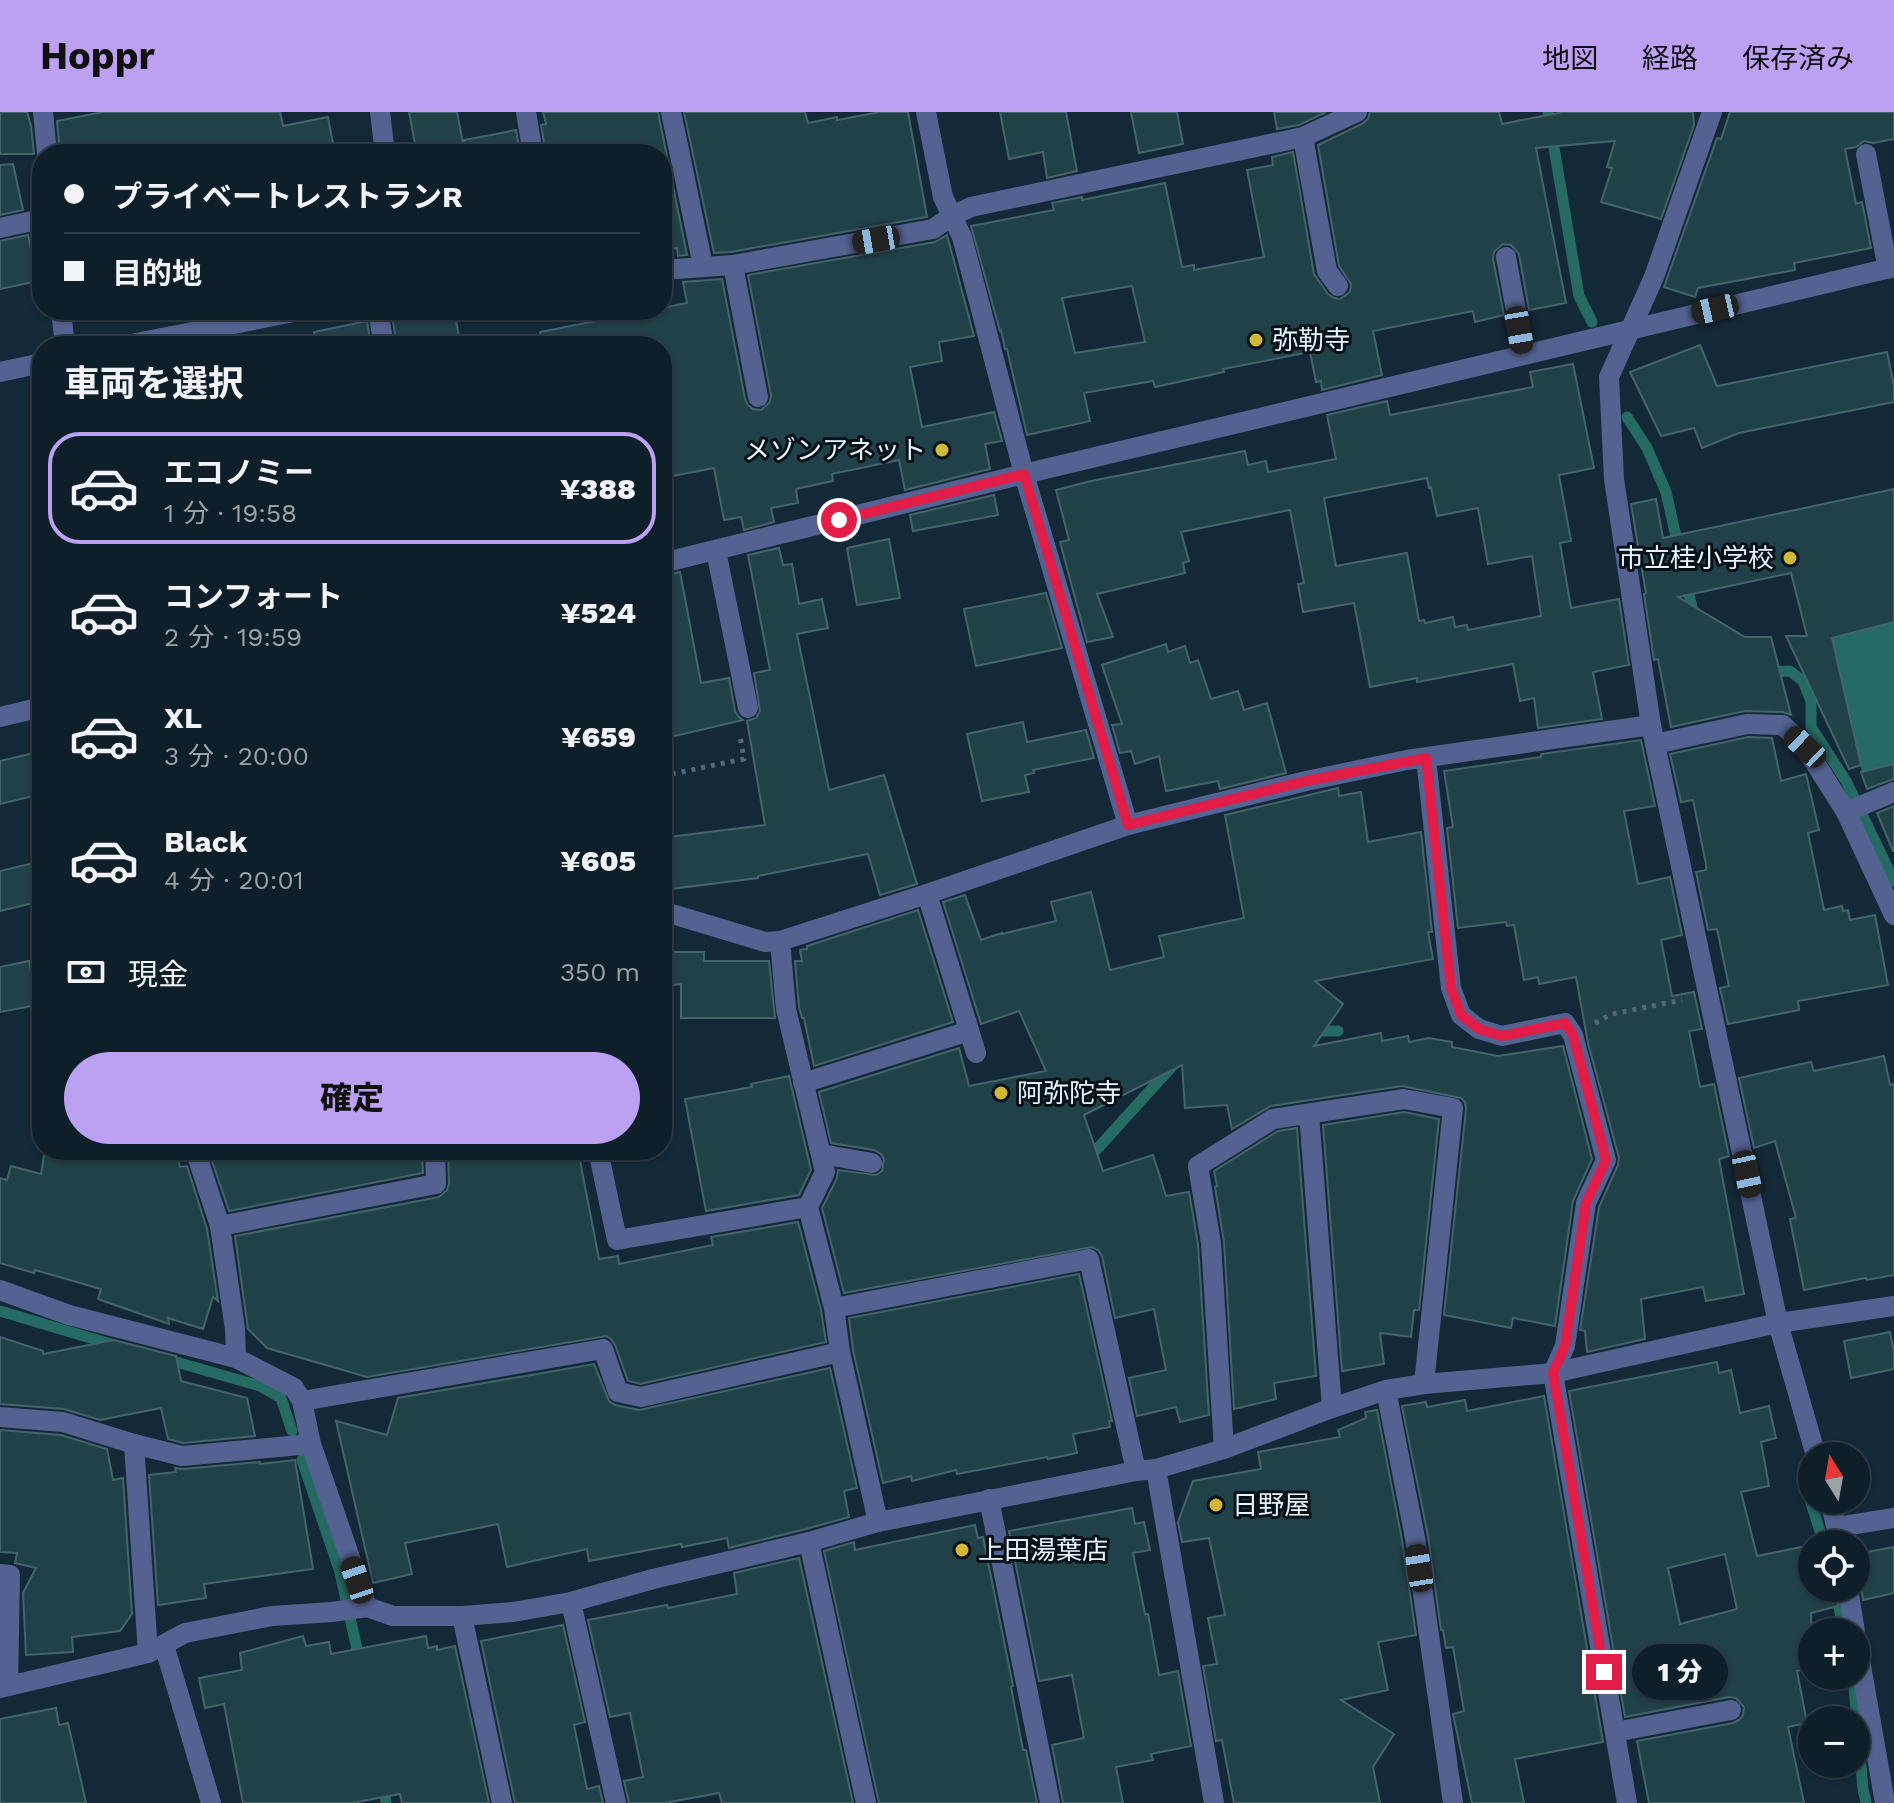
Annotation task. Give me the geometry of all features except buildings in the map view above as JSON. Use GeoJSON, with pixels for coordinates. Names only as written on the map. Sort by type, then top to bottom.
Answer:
{"type":"FeatureCollection","features":[{"type":"Feature","properties":{"kind":"street"},"geometry":{"type":"LineString","coordinates":[[43,112],[46,144]]}},
{"type":"Feature","properties":{"kind":"street"},"geometry":{"type":"LineString","coordinates":[[380,112],[384,144]]}},
{"type":"Feature","properties":{"kind":"street"},"geometry":{"type":"LineString","coordinates":[[526,112],[531,144]]}},
{"type":"Feature","properties":{"kind":"street"},"geometry":{"type":"LineString","coordinates":[[671,112],[703,266]]}},
{"type":"Feature","properties":{"kind":"street"},"geometry":{"type":"LineString","coordinates":[[926,112],[943,197],[962,237],[1024,474],[1128,825]]}},
{"type":"Feature","properties":{"kind":"street"},"geometry":{"type":"LineString","coordinates":[[672,269],[733,265],[933,229],[971,207],[1303,137],[1355,112]]}},
{"type":"Feature","properties":{"kind":"street"},"geometry":{"type":"LineString","coordinates":[[1712,112],[1654,277],[1609,377],[1614,479],[1653,734],[1778,1323],[1812,1442]]}},
{"type":"Feature","properties":{"kind":"street"},"geometry":{"type":"LineString","coordinates":[[1303,137],[1327,271],[1338,286]]}},
{"type":"Feature","properties":{"kind":"street"},"geometry":{"type":"LineString","coordinates":[[672,561],[1891,268],[1866,154]]}},
{"type":"Feature","properties":{"kind":"street"},"geometry":{"type":"LineString","coordinates":[[0,228],[32,221]]}},
{"type":"Feature","properties":{"kind":"street"},"geometry":{"type":"LineString","coordinates":[[1506,257],[1524,354]]}},
{"type":"Feature","properties":{"kind":"street"},"geometry":{"type":"LineString","coordinates":[[733,265],[758,397]]}},
{"type":"Feature","properties":{"kind":"street"},"geometry":{"type":"LineString","coordinates":[[174,336],[254,320]]}},
{"type":"Feature","properties":{"kind":"street"},"geometry":{"type":"LineString","coordinates":[[0,372],[32,365]]}},
{"type":"Feature","properties":{"kind":"street"},"geometry":{"type":"LineString","coordinates":[[716,551],[748,708]]}},
{"type":"Feature","properties":{"kind":"street"},"geometry":{"type":"LineString","coordinates":[[0,717],[32,709]]}},
{"type":"Feature","properties":{"kind":"street"},"geometry":{"type":"LineString","coordinates":[[672,914],[765,942],[780,941],[1128,825],[1306,781],[1426,758],[1747,724],[1783,725],[1805,747],[1853,809],[1894,915]]}},
{"type":"Feature","properties":{"kind":"street"},"geometry":{"type":"LineString","coordinates":[[1426,758],[1451,988],[1461,1015],[1479,1029],[1502,1036],[1565,1023],[1573,1035],[1606,1160],[1586,1203],[1565,1346],[1553,1373],[1627,1803]]}},
{"type":"Feature","properties":{"kind":"street"},"geometry":{"type":"LineString","coordinates":[[1853,809],[1894,792]]}},
{"type":"Feature","properties":{"kind":"street"},"geometry":{"type":"LineString","coordinates":[[927,894],[976,1053]]}},
{"type":"Feature","properties":{"kind":"street"},"geometry":{"type":"LineString","coordinates":[[780,941],[786,1009],[825,1172],[808,1207],[834,1308],[840,1352],[878,1522]]}},
{"type":"Feature","properties":{"kind":"street"},"geometry":{"type":"LineString","coordinates":[[803,1083],[969,1031]]}},
{"type":"Feature","properties":{"kind":"street"},"geometry":{"type":"LineString","coordinates":[[1224,1449],[1211,1243],[1198,1166],[1273,1119],[1404,1099],[1453,1108],[1424,1384]]}},
{"type":"Feature","properties":{"kind":"street"},"geometry":{"type":"LineString","coordinates":[[1309,1114],[1332,1408]]}},
{"type":"Feature","properties":{"kind":"street"},"geometry":{"type":"LineString","coordinates":[[821,1154],[872,1163]]}},
{"type":"Feature","properties":{"kind":"street"},"geometry":{"type":"LineString","coordinates":[[198,1160],[220,1226],[235,1329],[236,1358]]}},
{"type":"Feature","properties":{"kind":"street"},"geometry":{"type":"LineString","coordinates":[[220,1226],[436,1184],[435,1160]]}},
{"type":"Feature","properties":{"kind":"street"},"geometry":{"type":"LineString","coordinates":[[600,1160],[617,1240],[808,1207]]}},
{"type":"Feature","properties":{"kind":"street"},"geometry":{"type":"LineString","coordinates":[[834,1308],[1089,1259],[1146,1470],[1214,1803]]}},
{"type":"Feature","properties":{"kind":"street"},"geometry":{"type":"LineString","coordinates":[[0,1290],[69,1315],[236,1358],[294,1388],[302,1401],[311,1444],[367,1607]]}},
{"type":"Feature","properties":{"kind":"street"},"geometry":{"type":"LineString","coordinates":[[0,1574],[10,1575],[4,1687],[156,1649],[185,1633],[272,1616],[367,1607],[393,1616],[462,1616],[513,1612],[571,1602],[878,1522],[1146,1470],[1224,1449],[1386,1390],[1553,1373],[1778,1323],[1894,1306]]}},
{"type":"Feature","properties":{"kind":"street"},"geometry":{"type":"LineString","coordinates":[[302,1401],[603,1349],[618,1392],[641,1397],[840,1352]]}},
{"type":"Feature","properties":{"kind":"street"},"geometry":{"type":"LineString","coordinates":[[1386,1390],[1415,1538],[1453,1803]]}},
{"type":"Feature","properties":{"kind":"street"},"geometry":{"type":"LineString","coordinates":[[0,1417],[63,1422],[182,1456],[311,1444]]}},
{"type":"Feature","properties":{"kind":"street"},"geometry":{"type":"LineString","coordinates":[[134,1444],[156,1649],[211,1803]]}},
{"type":"Feature","properties":{"kind":"street"},"geometry":{"type":"LineString","coordinates":[[989,1499],[1050,1803]]}},
{"type":"Feature","properties":{"kind":"street"},"geometry":{"type":"LineString","coordinates":[[1855,1530],[1894,1518]]}},
{"type":"Feature","properties":{"kind":"street"},"geometry":{"type":"LineString","coordinates":[[809,1542],[866,1803]]}},
{"type":"Feature","properties":{"kind":"street"},"geometry":{"type":"LineString","coordinates":[[571,1602],[616,1803]]}},
{"type":"Feature","properties":{"kind":"street"},"geometry":{"type":"LineString","coordinates":[[462,1616],[502,1803]]}},
{"type":"Feature","properties":{"kind":"street"},"geometry":{"type":"LineString","coordinates":[[1869,1690],[1886,1768],[1885,1803]]}},
{"type":"Feature","properties":{"kind":"street"},"geometry":{"type":"LineString","coordinates":[[1615,1732],[1731,1710]]}},
{"type":"Feature","properties":{"kind":"path"},"geometry":{"type":"LineString","coordinates":[[672,774],[744,759],[739,724],[748,708]]}},
{"type":"Feature","properties":{"kind":"path"},"geometry":{"type":"LineString","coordinates":[[1573,1035],[1612,1014],[1709,994]]}},
{"type":"Feature","properties":{"kind":"shaded area"},"geometry":{"type":"Polygon","coordinates":[[[1894,622],[1894,764],[1862,772],[1832,638],[1894,622]]]}},
{"type":"Feature","properties":{"kind":"waterway"},"geometry":{"type":"LineString","coordinates":[[1548,112],[1579,296],[1592,322]]}},
{"type":"Feature","properties":{"kind":"waterway"},"geometry":{"type":"LineString","coordinates":[[1627,417],[1647,448],[1666,492],[1679,550]]}},
{"type":"Feature","properties":{"kind":"waterway"},"geometry":{"type":"LineString","coordinates":[[1686,582],[1695,620]]}},
{"type":"Feature","properties":{"kind":"waterway"},"geometry":{"type":"LineString","coordinates":[[1767,672],[1790,671],[1803,681],[1811,701],[1811,727],[1846,781],[1894,881]]}},
{"type":"Feature","properties":{"kind":"waterway"},"geometry":{"type":"LineString","coordinates":[[1309,1031],[1338,1031]]}},
{"type":"Feature","properties":{"kind":"waterway"},"geometry":{"type":"LineString","coordinates":[[1088,1159],[1176,1062]]}},
{"type":"Feature","properties":{"kind":"waterway"},"geometry":{"type":"LineString","coordinates":[[0,1311],[114,1345]]}},
{"type":"Feature","properties":{"kind":"waterway"},"geometry":{"type":"LineString","coordinates":[[166,1359],[260,1386],[281,1398],[292,1431]]}},
{"type":"Feature","properties":{"kind":"waterway"},"geometry":{"type":"LineString","coordinates":[[302,1460],[340,1572],[360,1663]]}},
{"type":"Feature","properties":{"kind":"waterway"},"geometry":{"type":"LineString","coordinates":[[1814,1514],[1820,1530]]}},
{"type":"Feature","properties":{"kind":"waterway"},"geometry":{"type":"LineString","coordinates":[[1838,1602],[1841,1618]]}},
{"type":"Feature","properties":{"kind":"waterway"},"geometry":{"type":"LineString","coordinates":[[1854,1690],[1866,1803]]}},
{"type":"Feature","properties":{"kind":"waterway"},"geometry":{"type":"LineString","coordinates":[[383,1782],[386,1803]]}},
{"type":"Feature","properties":{"kind":"place","name":"弥勒寺"},"geometry":{"type":"Point","coordinates":[1256,340]}},
{"type":"Feature","properties":{"kind":"place","name":"メゾンアネット"},"geometry":{"type":"Point","coordinates":[942,450]}},
{"type":"Feature","properties":{"kind":"place","name":"市立桂小学校"},"geometry":{"type":"Point","coordinates":[1790,558]}},
{"type":"Feature","properties":{"kind":"place","name":"阿弥陀寺"},"geometry":{"type":"Point","coordinates":[1001,1093]}},
{"type":"Feature","properties":{"kind":"place","name":"日野屋"},"geometry":{"type":"Point","coordinates":[1216,1505]}},
{"type":"Feature","properties":{"kind":"place","name":"上田湯葉店"},"geometry":{"type":"Point","coordinates":[962,1550]}},
{"type":"Feature","properties":{"kind":"route"},"geometry":{"type":"LineString","coordinates":[[839,520],[1024,474],[1128,825],[1306,781],[1426,758],[1451,988],[1461,1015],[1479,1029],[1502,1036],[1565,1023],[1573,1035],[1606,1160],[1586,1203],[1565,1346],[1553,1373],[1604,1672]]}}]}
